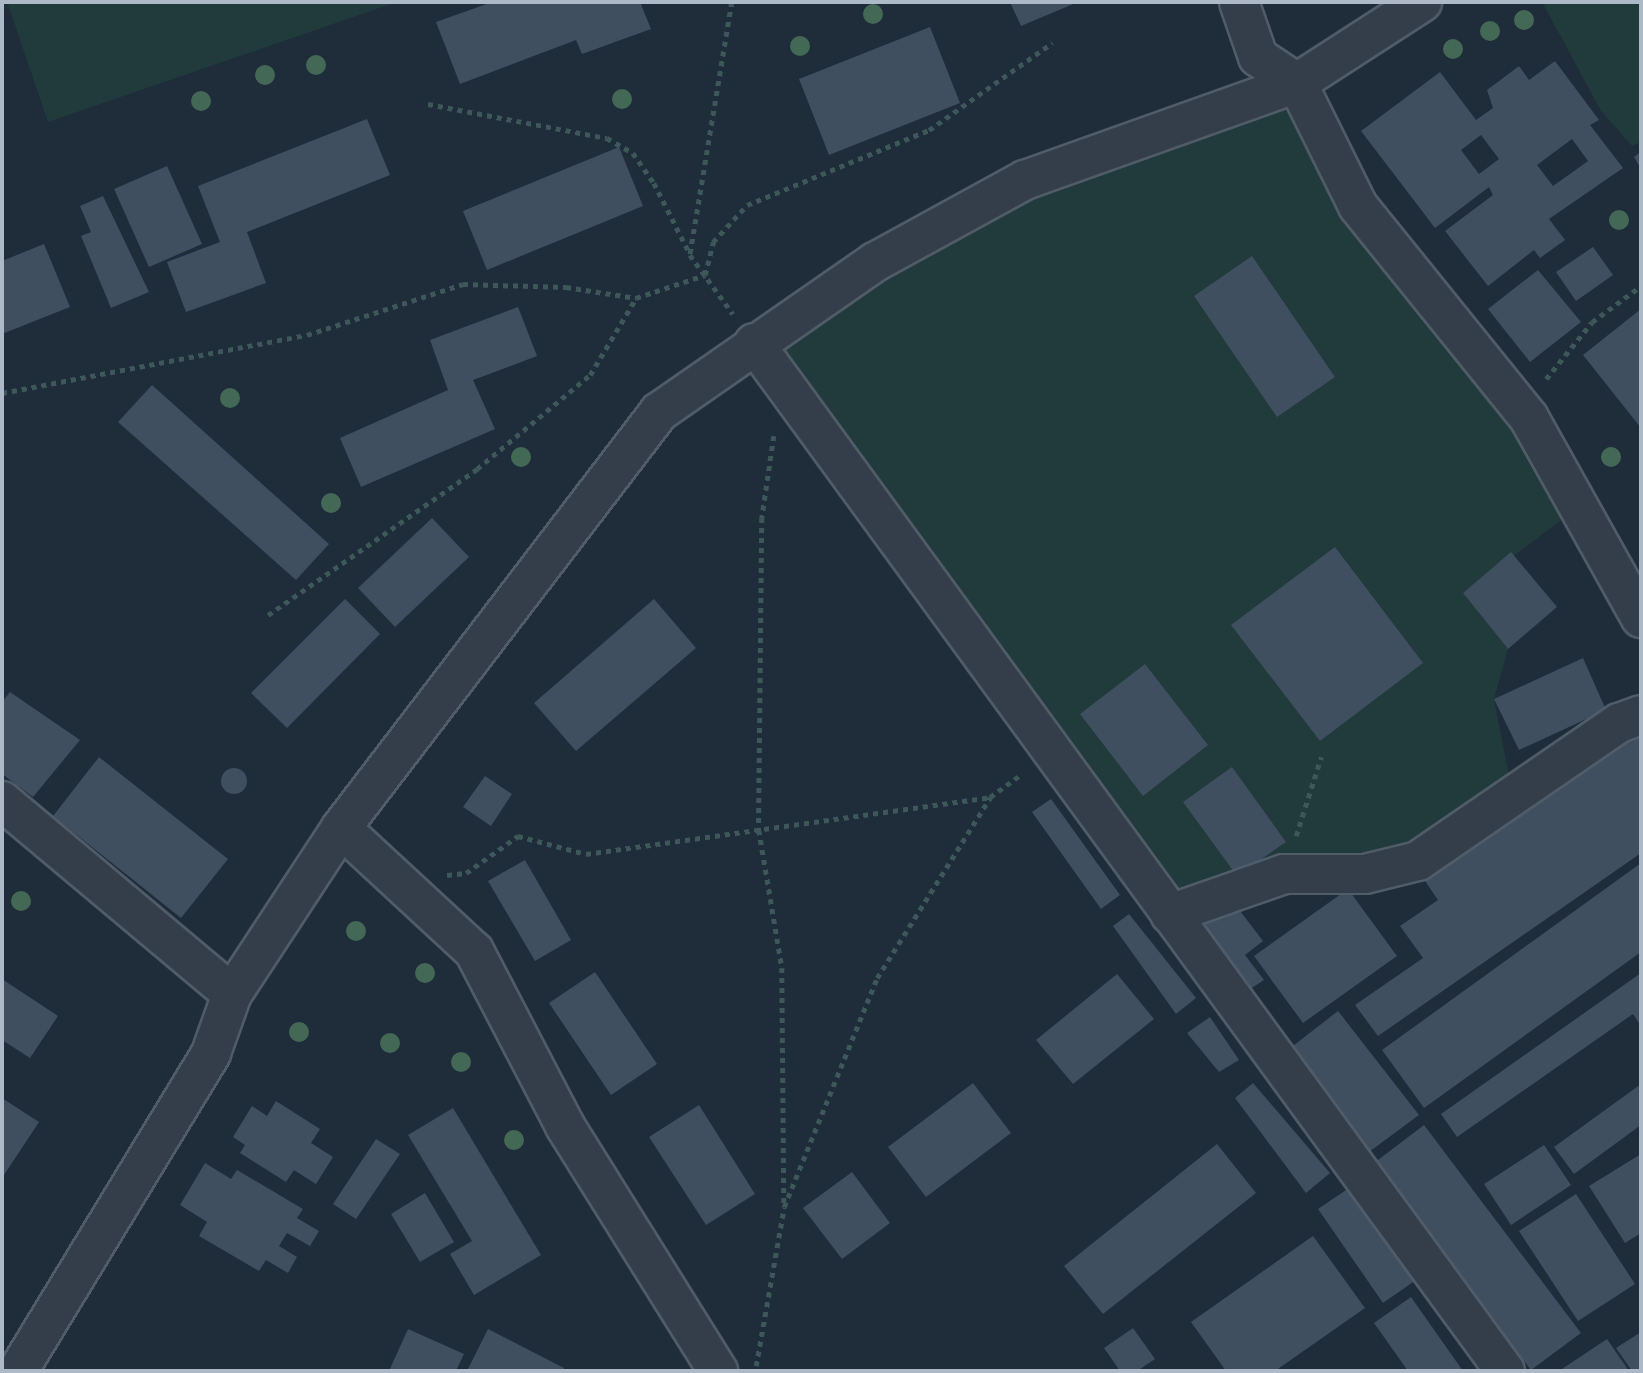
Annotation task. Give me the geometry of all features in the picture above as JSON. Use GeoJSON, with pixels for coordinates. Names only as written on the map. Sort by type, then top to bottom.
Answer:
{"type":"FeatureCollection","features":[{"type":"Feature","properties":{"kind":"street"},"geometry":{"type":"LineString","coordinates":[[1239,2],[1258,57],[1297,83],[1358,206],[1529,418],[1641,618]]}},
{"type":"Feature","properties":{"kind":"street"},"geometry":{"type":"LineString","coordinates":[[18,1371],[211,1053],[232,994],[341,828],[659,412],[754,342],[875,262],[1025,180],[1297,83],[1422,2]]}},
{"type":"Feature","properties":{"kind":"street"},"geometry":{"type":"LineString","coordinates":[[754,342],[1505,1371]]}},
{"type":"Feature","properties":{"kind":"street"},"geometry":{"type":"LineString","coordinates":[[1170,914],[1284,874],[1365,874],[1418,861],[1619,723],[1641,715]]}},
{"type":"Feature","properties":{"kind":"street"},"geometry":{"type":"LineString","coordinates":[[2,801],[232,994]]}},
{"type":"Feature","properties":{"kind":"street"},"geometry":{"type":"LineString","coordinates":[[341,828],[474,951],[565,1126],[718,1371]]}},
{"type":"Feature","properties":{"kind":"path"},"geometry":{"type":"LineString","coordinates":[[690,255],[732,2]]}},
{"type":"Feature","properties":{"kind":"path"},"geometry":{"type":"LineString","coordinates":[[705,275],[713,242],[747,205],[929,130],[1052,44]]}},
{"type":"Feature","properties":{"kind":"path"},"geometry":{"type":"LineString","coordinates":[[428,104],[607,138],[633,153],[647,173],[690,255],[754,342]]}},
{"type":"Feature","properties":{"kind":"path"},"geometry":{"type":"LineString","coordinates":[[2,393],[307,335],[463,284],[566,287],[636,298],[705,275]]}},
{"type":"Feature","properties":{"kind":"path"},"geometry":{"type":"LineString","coordinates":[[1529,418],[1548,373],[1592,322],[1641,286]]}},
{"type":"Feature","properties":{"kind":"path"},"geometry":{"type":"LineString","coordinates":[[268,615],[477,469],[590,375],[636,298]]}},
{"type":"Feature","properties":{"kind":"path"},"geometry":{"type":"LineString","coordinates":[[755,1371],[784,1208],[782,968],[759,830],[762,518],[782,380]]}},
{"type":"Feature","properties":{"kind":"path"},"geometry":{"type":"LineString","coordinates":[[784,1208],[877,978],[990,797],[1053,751]]}},
{"type":"Feature","properties":{"kind":"path"},"geometry":{"type":"LineString","coordinates":[[1284,874],[1321,757]]}},
{"type":"Feature","properties":{"kind":"path"},"geometry":{"type":"LineString","coordinates":[[397,880],[466,873],[518,836],[586,854],[990,797]]}},
{"type":"Feature","properties":{"kind":"green space"},"geometry":{"type":"Polygon","coordinates":[[[7,2],[397,2],[48,122],[7,2]]]}},
{"type":"Feature","properties":{"kind":"green space"},"geometry":{"type":"Polygon","coordinates":[[[1542,2],[1641,2],[1641,142],[1632,146],[1601,111],[1542,2]]]}},
{"type":"Feature","properties":{"kind":"green space"},"geometry":{"type":"Polygon","coordinates":[[[1297,83],[1578,508],[1463,593],[1508,649],[1494,699],[1514,801],[1418,861],[1170,914],[754,343],[875,262],[1297,83]]]}},
{"type":"Feature","properties":{"kind":"building"},"geometry":{"type":"Polygon","coordinates":[[[492,2],[640,2],[651,29],[582,54],[576,40],[460,84],[436,22],[492,2]]]}},
{"type":"Feature","properties":{"kind":"building"},"geometry":{"type":"Polygon","coordinates":[[[1010,2],[1078,2],[1021,26],[1010,2]]]}},
{"type":"Feature","properties":{"kind":"building"},"geometry":{"type":"Polygon","coordinates":[[[930,27],[960,103],[829,155],[799,79],[930,27]]]}},
{"type":"Feature","properties":{"kind":"building"},"geometry":{"type":"Polygon","coordinates":[[[1555,61],[1599,120],[1590,125],[1623,168],[1549,219],[1565,240],[1540,258],[1534,250],[1488,286],[1445,231],[1493,195],[1489,187],[1435,228],[1361,131],[1440,72],[1476,120],[1493,108],[1487,90],[1519,66],[1529,80],[1555,61]],[[1481,135],[1461,150],[1479,174],[1499,159],[1481,135]],[[1572,139],[1537,165],[1553,186],[1588,161],[1572,139]]]}},
{"type":"Feature","properties":{"kind":"building"},"geometry":{"type":"Polygon","coordinates":[[[367,119],[390,175],[247,232],[266,283],[186,312],[167,262],[220,242],[198,186],[367,119]]]}},
{"type":"Feature","properties":{"kind":"building"},"geometry":{"type":"Polygon","coordinates":[[[619,147],[643,206],[487,270],[463,211],[619,147]]]}},
{"type":"Feature","properties":{"kind":"building"},"geometry":{"type":"Polygon","coordinates":[[[1641,152],[1641,169],[1634,157],[1641,152]]]}},
{"type":"Feature","properties":{"kind":"building"},"geometry":{"type":"Polygon","coordinates":[[[167,166],[202,244],[149,267],[114,189],[167,166]]]}},
{"type":"Feature","properties":{"kind":"building"},"geometry":{"type":"Polygon","coordinates":[[[103,196],[149,292],[111,308],[81,236],[91,232],[80,206],[103,196]]]}},
{"type":"Feature","properties":{"kind":"building"},"geometry":{"type":"Polygon","coordinates":[[[44,244],[70,307],[2,334],[2,261],[44,244]]]}},
{"type":"Feature","properties":{"kind":"building"},"geometry":{"type":"Polygon","coordinates":[[[1593,247],[1613,275],[1576,301],[1556,272],[1593,247]]]}},
{"type":"Feature","properties":{"kind":"building"},"geometry":{"type":"Polygon","coordinates":[[[1252,256],[1335,377],[1277,417],[1194,296],[1252,256]]]}},
{"type":"Feature","properties":{"kind":"building"},"geometry":{"type":"Polygon","coordinates":[[[1538,270],[1581,322],[1530,362],[1488,309],[1538,270]]]}},
{"type":"Feature","properties":{"kind":"building"},"geometry":{"type":"Polygon","coordinates":[[[518,307],[537,356],[473,380],[495,429],[361,487],[340,438],[448,390],[430,340],[518,307]]]}},
{"type":"Feature","properties":{"kind":"building"},"geometry":{"type":"Polygon","coordinates":[[[1641,309],[1641,428],[1583,355],[1641,309]]]}},
{"type":"Feature","properties":{"kind":"building"},"geometry":{"type":"Polygon","coordinates":[[[152,385],[329,544],[296,580],[118,422],[152,385]]]}},
{"type":"Feature","properties":{"kind":"building"},"geometry":{"type":"Polygon","coordinates":[[[432,518],[469,557],[395,627],[358,588],[432,518]]]}},
{"type":"Feature","properties":{"kind":"building"},"geometry":{"type":"Polygon","coordinates":[[[1335,547],[1423,663],[1320,741],[1231,625],[1335,547]]]}},
{"type":"Feature","properties":{"kind":"building"},"geometry":{"type":"Polygon","coordinates":[[[1511,552],[1557,607],[1508,649],[1463,593],[1511,552]]]}},
{"type":"Feature","properties":{"kind":"building"},"geometry":{"type":"Polygon","coordinates":[[[345,599],[380,634],[287,728],[251,693],[345,599]]]}},
{"type":"Feature","properties":{"kind":"building"},"geometry":{"type":"Polygon","coordinates":[[[654,599],[696,648],[576,751],[534,703],[654,599]]]}},
{"type":"Feature","properties":{"kind":"building"},"geometry":{"type":"Polygon","coordinates":[[[1583,658],[1606,710],[1519,750],[1494,699],[1583,658]]]}},
{"type":"Feature","properties":{"kind":"building"},"geometry":{"type":"Polygon","coordinates":[[[1145,664],[1208,745],[1143,796],[1080,714],[1145,664]]]}},
{"type":"Feature","properties":{"kind":"building"},"geometry":{"type":"Polygon","coordinates":[[[10,692],[80,740],[33,797],[2,774],[2,702],[10,692]]]}},
{"type":"Feature","properties":{"kind":"building"},"geometry":{"type":"Polygon","coordinates":[[[1641,726],[1641,853],[1378,1036],[1355,1005],[1423,958],[1400,926],[1438,900],[1423,878],[1641,726]]]}},
{"type":"Feature","properties":{"kind":"building"},"geometry":{"type":"Polygon","coordinates":[[[99,757],[228,859],[181,918],[53,816],[99,757]]]}},
{"type":"Feature","properties":{"kind":"building"},"geometry":{"type":"Polygon","coordinates":[[[1232,767],[1286,842],[1237,876],[1183,802],[1232,767]]]}},
{"type":"Feature","properties":{"kind":"building"},"geometry":{"type":"Polygon","coordinates":[[[234,768],[243,772],[247,781],[243,790],[234,794],[225,790],[221,781],[225,772],[234,768]]]}},
{"type":"Feature","properties":{"kind":"building"},"geometry":{"type":"Polygon","coordinates":[[[485,776],[512,794],[491,826],[463,807],[485,776]]]}},
{"type":"Feature","properties":{"kind":"building"},"geometry":{"type":"Polygon","coordinates":[[[1051,799],[1120,895],[1101,909],[1032,812],[1051,799]]]}},
{"type":"Feature","properties":{"kind":"building"},"geometry":{"type":"Polygon","coordinates":[[[525,860],[571,940],[535,961],[488,881],[525,860]]]}},
{"type":"Feature","properties":{"kind":"building"},"geometry":{"type":"Polygon","coordinates":[[[1641,863],[1641,952],[1424,1108],[1382,1050],[1641,863]]]}},
{"type":"Feature","properties":{"kind":"building"},"geometry":{"type":"Polygon","coordinates":[[[1348,889],[1397,956],[1303,1023],[1254,956],[1348,889]]]}},
{"type":"Feature","properties":{"kind":"building"},"geometry":{"type":"Polygon","coordinates":[[[1234,903],[1263,941],[1245,955],[1264,980],[1247,991],[1201,928],[1234,903]]]}},
{"type":"Feature","properties":{"kind":"building"},"geometry":{"type":"Polygon","coordinates":[[[1129,914],[1196,998],[1176,1014],[1113,926],[1129,914]]]}},
{"type":"Feature","properties":{"kind":"building"},"geometry":{"type":"Polygon","coordinates":[[[595,972],[657,1064],[611,1095],[549,1003],[595,972]]]}},
{"type":"Feature","properties":{"kind":"building"},"geometry":{"type":"Polygon","coordinates":[[[1641,973],[1641,1026],[1633,1014],[1457,1137],[1441,1114],[1641,973]]]}},
{"type":"Feature","properties":{"kind":"building"},"geometry":{"type":"Polygon","coordinates":[[[1117,974],[1154,1019],[1073,1084],[1036,1040],[1117,974]]]}},
{"type":"Feature","properties":{"kind":"building"},"geometry":{"type":"Polygon","coordinates":[[[2,979],[58,1016],[30,1058],[2,1040],[2,979]]]}},
{"type":"Feature","properties":{"kind":"building"},"geometry":{"type":"Polygon","coordinates":[[[1338,1011],[1419,1115],[1369,1152],[1289,1049],[1338,1011]]]}},
{"type":"Feature","properties":{"kind":"building"},"geometry":{"type":"Polygon","coordinates":[[[1210,1017],[1239,1060],[1219,1072],[1187,1033],[1210,1017]]]}},
{"type":"Feature","properties":{"kind":"building"},"geometry":{"type":"Polygon","coordinates":[[[973,1083],[1011,1133],[926,1197],[888,1147],[973,1083]]]}},
{"type":"Feature","properties":{"kind":"building"},"geometry":{"type":"Polygon","coordinates":[[[1253,1083],[1330,1173],[1306,1193],[1235,1098],[1253,1083]]]}},
{"type":"Feature","properties":{"kind":"building"},"geometry":{"type":"Polygon","coordinates":[[[1641,1084],[1641,1125],[1574,1174],[1554,1147],[1641,1084]]]}},
{"type":"Feature","properties":{"kind":"building"},"geometry":{"type":"Polygon","coordinates":[[[2,1098],[39,1122],[2,1178],[2,1098]]]}},
{"type":"Feature","properties":{"kind":"building"},"geometry":{"type":"Polygon","coordinates":[[[276,1101],[320,1129],[311,1143],[333,1157],[316,1184],[294,1170],[286,1182],[240,1153],[245,1145],[233,1137],[252,1106],[267,1116],[276,1101]]]}},
{"type":"Feature","properties":{"kind":"building"},"geometry":{"type":"Polygon","coordinates":[[[699,1105],[755,1194],[706,1225],[649,1137],[699,1105]]]}},
{"type":"Feature","properties":{"kind":"building"},"geometry":{"type":"Polygon","coordinates":[[[453,1108],[541,1255],[474,1295],[450,1254],[472,1241],[408,1135],[453,1108]]]}},
{"type":"Feature","properties":{"kind":"building"},"geometry":{"type":"Polygon","coordinates":[[[1424,1125],[1581,1333],[1531,1370],[1374,1163],[1424,1125]]]}},
{"type":"Feature","properties":{"kind":"building"},"geometry":{"type":"Polygon","coordinates":[[[376,1139],[400,1154],[356,1219],[333,1204],[376,1139]]]}},
{"type":"Feature","properties":{"kind":"building"},"geometry":{"type":"Polygon","coordinates":[[[1217,1144],[1256,1193],[1103,1314],[1064,1266],[1217,1144]]]}},
{"type":"Feature","properties":{"kind":"building"},"geometry":{"type":"Polygon","coordinates":[[[1544,1145],[1571,1185],[1511,1225],[1484,1184],[1544,1145]]]}},
{"type":"Feature","properties":{"kind":"building"},"geometry":{"type":"Polygon","coordinates":[[[1641,1154],[1641,1233],[1625,1243],[1589,1186],[1641,1154]]]}},
{"type":"Feature","properties":{"kind":"building"},"geometry":{"type":"Polygon","coordinates":[[[205,1163],[231,1179],[237,1170],[303,1209],[297,1218],[319,1231],[310,1246],[287,1233],[279,1246],[297,1257],[288,1273],[266,1260],[259,1271],[199,1236],[207,1222],[180,1205],[205,1163]]]}},
{"type":"Feature","properties":{"kind":"building"},"geometry":{"type":"Polygon","coordinates":[[[852,1172],[890,1223],[842,1259],[803,1208],[852,1172]]]}},
{"type":"Feature","properties":{"kind":"building"},"geometry":{"type":"Polygon","coordinates":[[[1352,1186],[1416,1280],[1383,1303],[1318,1209],[1352,1186]]]}},
{"type":"Feature","properties":{"kind":"building"},"geometry":{"type":"Polygon","coordinates":[[[425,1193],[454,1242],[420,1262],[391,1214],[425,1193]]]}},
{"type":"Feature","properties":{"kind":"building"},"geometry":{"type":"Polygon","coordinates":[[[1576,1194],[1635,1284],[1578,1321],[1519,1231],[1576,1194]]]}},
{"type":"Feature","properties":{"kind":"building"},"geometry":{"type":"Polygon","coordinates":[[[1313,1236],[1365,1308],[1275,1371],[1226,1371],[1191,1322],[1313,1236]]]}},
{"type":"Feature","properties":{"kind":"building"},"geometry":{"type":"Polygon","coordinates":[[[1411,1297],[1463,1371],[1408,1371],[1374,1323],[1411,1297]]]}},
{"type":"Feature","properties":{"kind":"building"},"geometry":{"type":"Polygon","coordinates":[[[1133,1328],[1155,1359],[1137,1371],[1120,1371],[1104,1348],[1133,1328]]]}},
{"type":"Feature","properties":{"kind":"building"},"geometry":{"type":"Polygon","coordinates":[[[408,1329],[464,1354],[456,1371],[389,1371],[408,1329]]]}},
{"type":"Feature","properties":{"kind":"building"},"geometry":{"type":"Polygon","coordinates":[[[488,1329],[564,1368],[562,1371],[467,1371],[488,1329]]]}},
{"type":"Feature","properties":{"kind":"building"},"geometry":{"type":"Polygon","coordinates":[[[1641,1332],[1641,1371],[1632,1371],[1616,1348],[1641,1332]]]}},
{"type":"Feature","properties":{"kind":"building"},"geometry":{"type":"Polygon","coordinates":[[[1607,1339],[1629,1371],[1559,1371],[1607,1339]]]}}]}
